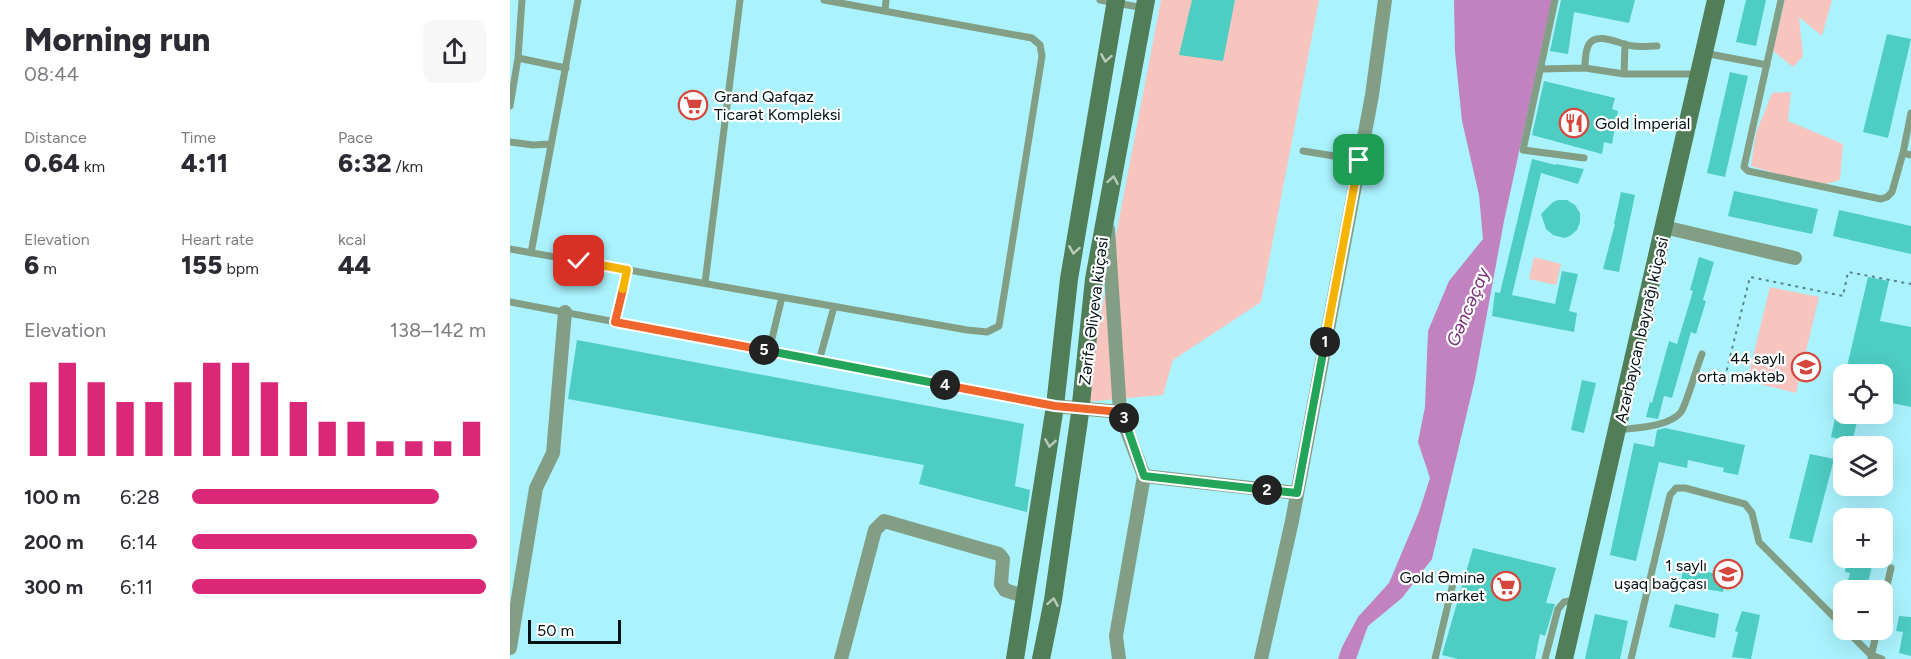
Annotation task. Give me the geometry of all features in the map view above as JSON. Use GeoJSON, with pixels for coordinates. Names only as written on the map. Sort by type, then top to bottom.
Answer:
{"type":"FeatureCollection","features":[{"type":"Feature","properties":{"kind":"street"},"geometry":{"type":"LineString","coordinates":[[1262,659],[1297,493],[1372,95],[1385,0]]}},
{"type":"Feature","properties":{"kind":"street","name":"Azərbaycan bayrağı küçəsi"},"geometry":{"type":"LineString","coordinates":[[1564,659],[1716,0]]}},
{"type":"Feature","properties":{"kind":"street","name":"Zərifə Əliyeva küçəsi"},"geometry":{"type":"LineString","coordinates":[[1015,659],[1055,406],[1069,279],[1110,1]]}},
{"type":"Feature","properties":{"kind":"street","name":"Zərifə Əliyeva küçəsi"},"geometry":{"type":"LineString","coordinates":[[1041,659],[1053,600],[1081,407],[1094,279],[1145,4]]}},
{"type":"Feature","properties":{"kind":"street"},"geometry":{"type":"LineString","coordinates":[[1107,213],[1120,412],[1144,476],[1116,636],[1119,659]]}},
{"type":"Feature","properties":{"kind":"street"},"geometry":{"type":"LineString","coordinates":[[1664,227],[1795,258]]}},
{"type":"Feature","properties":{"kind":"street"},"geometry":{"type":"LineString","coordinates":[[510,648],[536,488],[553,453],[565,312]]}},
{"type":"Feature","properties":{"kind":"street"},"geometry":{"type":"LineString","coordinates":[[1055,406],[1120,412]]}},
{"type":"Feature","properties":{"kind":"street"},"geometry":{"type":"LineString","coordinates":[[1144,476],[1297,493]]}},
{"type":"Feature","properties":{"kind":"street"},"geometry":{"type":"LineString","coordinates":[[841,659],[875,530],[884,521],[999,554],[1003,559],[1001,584],[1005,590],[1026,597]]}},
{"type":"Feature","properties":{"kind":"lane"},"geometry":{"type":"LineString","coordinates":[[510,106],[518,58],[522,0]]}},
{"type":"Feature","properties":{"kind":"lane"},"geometry":{"type":"LineString","coordinates":[[531,253],[578,0]]}},
{"type":"Feature","properties":{"kind":"lane"},"geometry":{"type":"LineString","coordinates":[[705,284],[740,0]]}},
{"type":"Feature","properties":{"kind":"lane"},"geometry":{"type":"LineString","coordinates":[[510,249],[967,330],[987,332],[999,326],[1042,56],[1040,45],[1032,38],[824,0]]}},
{"type":"Feature","properties":{"kind":"lane"},"geometry":{"type":"LineString","coordinates":[[885,11],[886,0]]}},
{"type":"Feature","properties":{"kind":"lane"},"geometry":{"type":"LineString","coordinates":[[1555,0],[1523,150],[1584,158]]}},
{"type":"Feature","properties":{"kind":"lane"},"geometry":{"type":"LineString","coordinates":[[1781,0],[1744,167],[1748,171],[1881,200],[1892,192],[1911,113]]}},
{"type":"Feature","properties":{"kind":"lane"},"geometry":{"type":"LineString","coordinates":[[1110,1],[1145,4]]}},
{"type":"Feature","properties":{"kind":"lane"},"geometry":{"type":"LineString","coordinates":[[1584,68],[1586,51],[1594,39],[1602,38],[1625,45],[1657,46]]}},
{"type":"Feature","properties":{"kind":"lane"},"geometry":{"type":"LineString","coordinates":[[1624,74],[1625,45]]}},
{"type":"Feature","properties":{"kind":"lane"},"geometry":{"type":"LineString","coordinates":[[1704,53],[1767,65]]}},
{"type":"Feature","properties":{"kind":"lane"},"geometry":{"type":"LineString","coordinates":[[518,58],[566,68]]}},
{"type":"Feature","properties":{"kind":"lane"},"geometry":{"type":"LineString","coordinates":[[1541,69],[1584,68],[1624,74],[1699,74]]}},
{"type":"Feature","properties":{"kind":"lane"},"geometry":{"type":"LineString","coordinates":[[510,142],[533,145],[551,144]]}},
{"type":"Feature","properties":{"kind":"lane"},"geometry":{"type":"LineString","coordinates":[[1303,151],[1359,160]]}},
{"type":"Feature","properties":{"kind":"lane"},"geometry":{"type":"LineString","coordinates":[[1903,153],[1911,154]]}},
{"type":"Feature","properties":{"kind":"lane"},"geometry":{"type":"LineString","coordinates":[[615,322],[627,270]]}},
{"type":"Feature","properties":{"kind":"lane"},"geometry":{"type":"LineString","coordinates":[[769,351],[783,297]]}},
{"type":"Feature","properties":{"kind":"lane"},"geometry":{"type":"LineString","coordinates":[[510,302],[1055,406]]}},
{"type":"Feature","properties":{"kind":"lane"},"geometry":{"type":"LineString","coordinates":[[819,361],[834,307]]}},
{"type":"Feature","properties":{"kind":"lane"},"geometry":{"type":"LineString","coordinates":[[1617,430],[1658,424],[1680,412],[1702,354]]}},
{"type":"Feature","properties":{"kind":"lane"},"geometry":{"type":"LineString","coordinates":[[1631,659],[1670,495],[1676,488],[1685,488],[1745,504],[1752,513],[1758,542],[1833,617]]}},
{"type":"Feature","properties":{"kind":"lane"},"geometry":{"type":"LineString","coordinates":[[1888,580],[1891,568]]}},
{"type":"Feature","properties":{"kind":"lane"},"geometry":{"type":"LineString","coordinates":[[1435,659],[1454,579]]}},
{"type":"Feature","properties":{"kind":"lane"},"geometry":{"type":"LineString","coordinates":[[1545,659],[1558,609],[1564,602],[1578,599]]}},
{"type":"Feature","properties":{"kind":"lane"},"geometry":{"type":"LineString","coordinates":[[1855,640],[1871,657],[1882,659]]}},
{"type":"Feature","properties":{"kind":"lane"},"geometry":{"type":"LineString","coordinates":[[1871,657],[1875,640]]}},
{"type":"Feature","properties":{"kind":"path"},"geometry":{"type":"LineString","coordinates":[[1722,385],[1750,277],[1843,296],[1848,272],[1911,284]]}},
{"type":"Feature","properties":{"kind":"shaded area"},"geometry":{"type":"Polygon","coordinates":[[[1161,0],[1319,0],[1261,302],[1173,360],[1163,395],[1084,402],[1161,0]]]}},
{"type":"Feature","properties":{"kind":"shaded area"},"geometry":{"type":"Polygon","coordinates":[[[1785,0],[1832,0],[1822,36],[1799,17],[1803,56],[1793,67],[1773,51],[1785,0]]]}},
{"type":"Feature","properties":{"kind":"shaded area"},"geometry":{"type":"Polygon","coordinates":[[[1791,92],[1788,121],[1843,144],[1840,180],[1818,186],[1751,166],[1756,133],[1772,93],[1791,92]]]}},
{"type":"Feature","properties":{"kind":"shaded area"},"geometry":{"type":"Polygon","coordinates":[[[1534,257],[1561,264],[1556,285],[1529,279],[1534,257]]]}},
{"type":"Feature","properties":{"kind":"shaded area"},"geometry":{"type":"Polygon","coordinates":[[[1770,287],[1819,297],[1796,393],[1747,381],[1770,287]]]}},
{"type":"Feature","properties":{"kind":"water","name":"Gəncəçay"},"geometry":{"type":"Polygon","coordinates":[[[1454,0],[1552,0],[1504,221],[1475,379],[1432,559],[1402,598],[1368,626],[1356,659],[1338,659],[1358,617],[1389,583],[1419,512],[1430,478],[1418,442],[1425,407],[1428,331],[1449,281],[1483,239],[1479,195],[1462,121],[1455,52],[1454,0]]]}},
{"type":"Feature","properties":{"kind":"building"},"geometry":{"type":"Polygon","coordinates":[[[1192,0],[1235,0],[1223,61],[1179,55],[1192,0]]]}},
{"type":"Feature","properties":{"kind":"building"},"geometry":{"type":"Polygon","coordinates":[[[1561,0],[1635,0],[1629,23],[1574,12],[1568,54],[1550,51],[1561,0]]]}},
{"type":"Feature","properties":{"kind":"building"},"geometry":{"type":"Polygon","coordinates":[[[1746,0],[1766,0],[1756,46],[1736,42],[1746,0]]]}},
{"type":"Feature","properties":{"kind":"building"},"geometry":{"type":"Polygon","coordinates":[[[1887,34],[1911,39],[1888,138],[1863,132],[1887,34]]]}},
{"type":"Feature","properties":{"kind":"building"},"geometry":{"type":"Polygon","coordinates":[[[1730,72],[1748,76],[1725,177],[1707,173],[1730,72]]]}},
{"type":"Feature","properties":{"kind":"building","name":"Gold İmperial"},"geometry":{"type":"Polygon","coordinates":[[[1544,81],[1615,98],[1612,109],[1618,111],[1612,144],[1604,142],[1602,154],[1532,135],[1544,81]]]}},
{"type":"Feature","properties":{"kind":"building"},"geometry":{"type":"Polygon","coordinates":[[[1532,159],[1584,169],[1578,184],[1541,173],[1512,295],[1555,304],[1562,271],[1578,274],[1569,311],[1577,313],[1574,332],[1492,316],[1495,292],[1500,293],[1532,159]]]}},
{"type":"Feature","properties":{"kind":"building"},"geometry":{"type":"Polygon","coordinates":[[[1734,191],[1818,209],[1812,234],[1728,216],[1734,191]]]}},
{"type":"Feature","properties":{"kind":"building"},"geometry":{"type":"Polygon","coordinates":[[[1621,192],[1635,195],[1619,272],[1603,269],[1621,192]]]}},
{"type":"Feature","properties":{"kind":"building"},"geometry":{"type":"Polygon","coordinates":[[[1558,200],[1567,200],[1575,205],[1580,213],[1577,230],[1564,238],[1553,235],[1546,229],[1541,214],[1558,200]]]}},
{"type":"Feature","properties":{"kind":"building"},"geometry":{"type":"Polygon","coordinates":[[[1839,210],[1911,226],[1911,254],[1833,236],[1839,210]]]}},
{"type":"Feature","properties":{"kind":"building"},"geometry":{"type":"Polygon","coordinates":[[[1699,257],[1714,262],[1696,334],[1691,332],[1672,398],[1664,396],[1658,419],[1646,417],[1669,341],[1677,344],[1693,291],[1690,290],[1699,257]]]}},
{"type":"Feature","properties":{"kind":"building"},"geometry":{"type":"Polygon","coordinates":[[[1868,277],[1889,281],[1880,321],[1911,327],[1911,407],[1893,403],[1893,364],[1848,364],[1868,277]]]}},
{"type":"Feature","properties":{"kind":"building"},"geometry":{"type":"Polygon","coordinates":[[[577,340],[1024,424],[1015,486],[1030,490],[1027,512],[919,484],[924,465],[568,399],[577,340]]]}},
{"type":"Feature","properties":{"kind":"building"},"geometry":{"type":"Polygon","coordinates":[[[1582,380],[1596,383],[1584,433],[1571,430],[1582,380]]]}},
{"type":"Feature","properties":{"kind":"building"},"geometry":{"type":"Polygon","coordinates":[[[1834,424],[1856,424],[1854,436],[1831,437],[1834,424]]]}},
{"type":"Feature","properties":{"kind":"building"},"geometry":{"type":"Polygon","coordinates":[[[1665,428],[1745,445],[1738,475],[1723,472],[1724,468],[1688,460],[1687,468],[1659,462],[1636,561],[1610,555],[1634,443],[1654,447],[1657,430],[1665,428]]]}},
{"type":"Feature","properties":{"kind":"building"},"geometry":{"type":"Polygon","coordinates":[[[1810,454],[1833,459],[1812,543],[1789,538],[1810,454]]]}},
{"type":"Feature","properties":{"kind":"building","name":"Gold Əminə market"},"geometry":{"type":"Polygon","coordinates":[[[1473,548],[1556,568],[1546,603],[1555,604],[1545,636],[1540,634],[1535,659],[1458,659],[1442,655],[1473,548]]]}},
{"type":"Feature","properties":{"kind":"building"},"geometry":{"type":"Polygon","coordinates":[[[1684,567],[1727,576],[1723,592],[1705,589],[1704,591],[1680,584],[1684,567]]]}},
{"type":"Feature","properties":{"kind":"building"},"geometry":{"type":"Polygon","coordinates":[[[1846,568],[1872,568],[1869,580],[1848,580],[1850,573],[1845,572],[1846,568]]]}},
{"type":"Feature","properties":{"kind":"building"},"geometry":{"type":"Polygon","coordinates":[[[1675,604],[1719,614],[1715,638],[1669,627],[1675,604]]]}},
{"type":"Feature","properties":{"kind":"building"},"geometry":{"type":"Polygon","coordinates":[[[1742,611],[1760,615],[1751,659],[1732,657],[1738,632],[1735,631],[1742,611]]]}},
{"type":"Feature","properties":{"kind":"building"},"geometry":{"type":"Polygon","coordinates":[[[1595,614],[1628,621],[1620,659],[1585,659],[1595,614]]]}},
{"type":"Feature","properties":{"kind":"building"},"geometry":{"type":"Polygon","coordinates":[[[1899,616],[1911,617],[1911,656],[1899,653],[1903,632],[1896,631],[1899,616]]]}},
{"type":"Feature","properties":{"kind":"place","name":"Grand Qafqaz Ticarət Kompleksi"},"geometry":{"type":"Point","coordinates":[693,105]}},
{"type":"Feature","properties":{"kind":"place","name":"Gold İmperial"},"geometry":{"type":"Point","coordinates":[1574,123]}},
{"type":"Feature","properties":{"kind":"place","name":"44 saylı orta məktəb"},"geometry":{"type":"Point","coordinates":[1806,367]}},
{"type":"Feature","properties":{"kind":"place","name":"1 saylı uşaq bağçası"},"geometry":{"type":"Point","coordinates":[1728,574]}},
{"type":"Feature","properties":{"kind":"place","name":"Gold Əminə market"},"geometry":{"type":"Point","coordinates":[1506,586]}},
{"type":"Feature","properties":{"kind":"route"},"geometry":{"type":"LineString","coordinates":[[579,261],[627,270],[615,322],[1055,406],[1120,412],[1144,476],[1297,493],[1359,160]]}}]}
